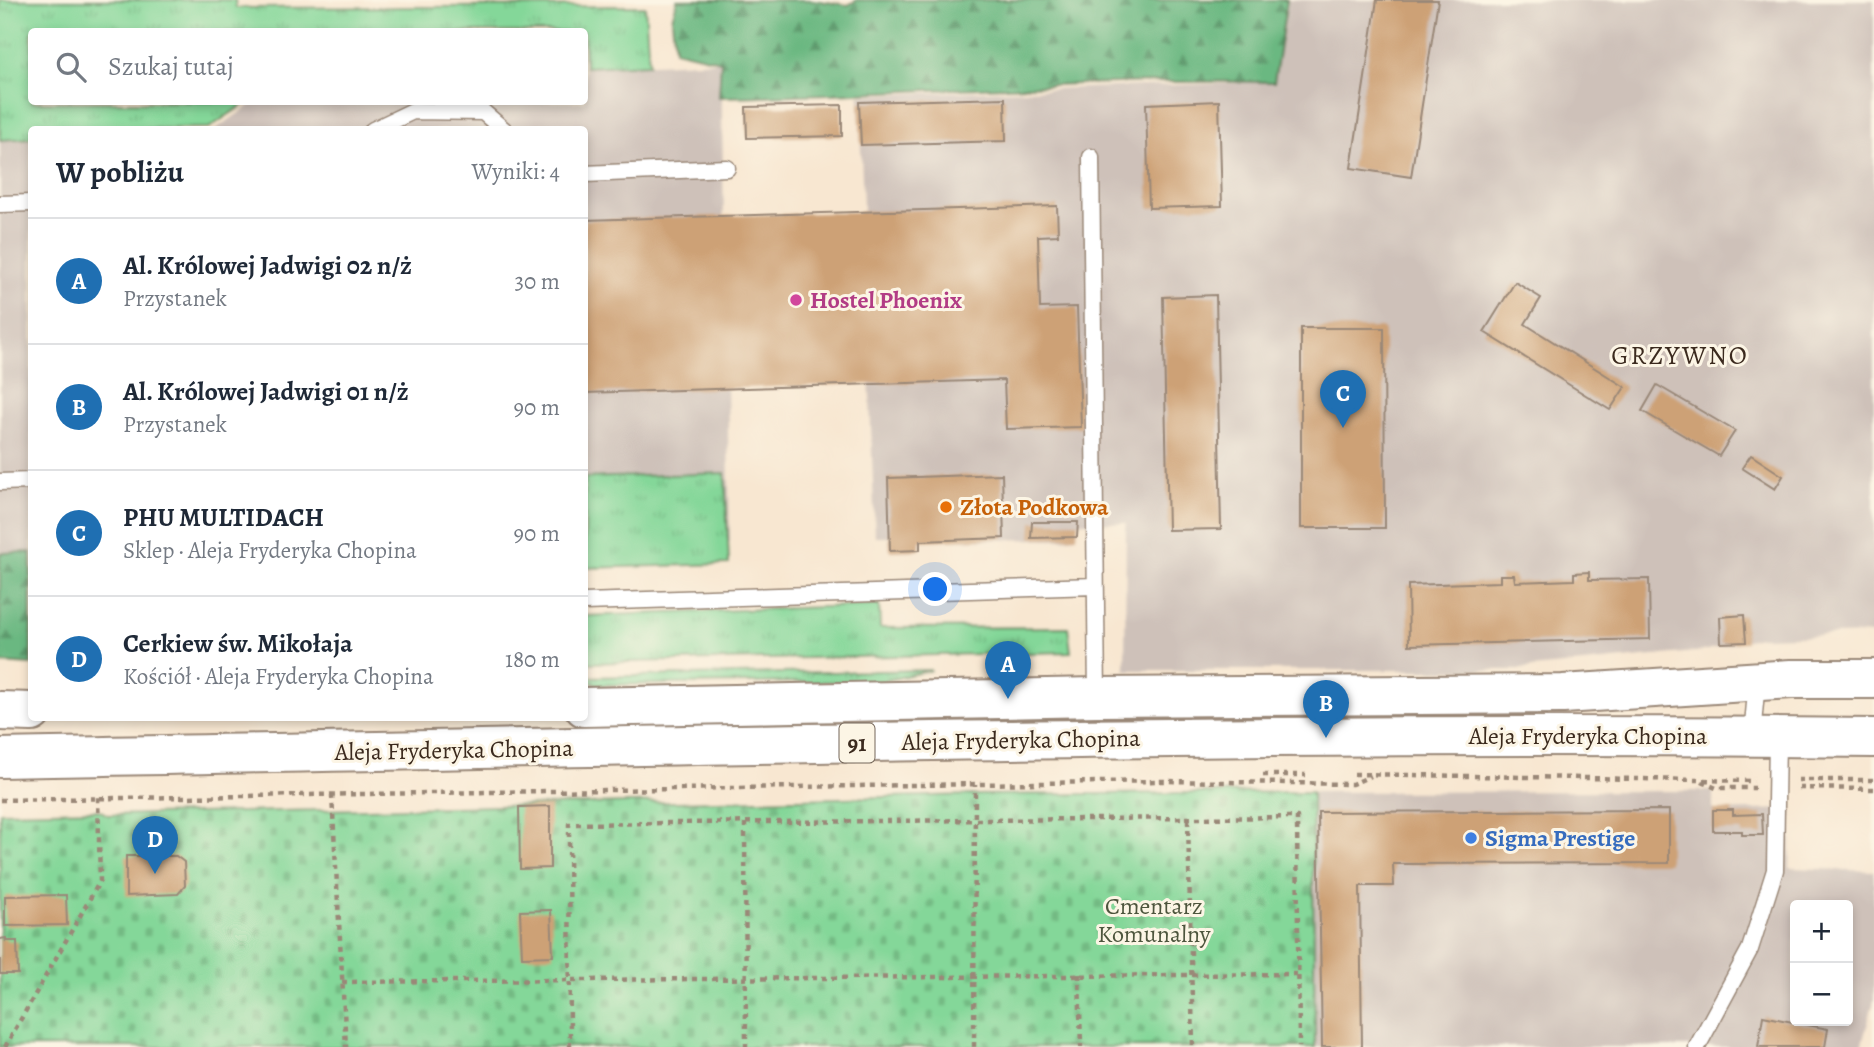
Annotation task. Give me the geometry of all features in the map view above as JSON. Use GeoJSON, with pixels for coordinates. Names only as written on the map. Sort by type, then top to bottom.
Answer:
{"type":"FeatureCollection","features":[{"type":"Feature","properties":{"kind":"main road","name":"Aleja Fryderyka Chopina"},"geometry":{"type":"LineString","coordinates":[[588,707],[1097,697],[1563,694],[1757,681],[1874,679]]}},
{"type":"Feature","properties":{"kind":"main road"},"geometry":{"type":"LineString","coordinates":[[0,711],[28,712]]}},
{"type":"Feature","properties":{"kind":"main road","name":"Aleja Fryderyka Chopina"},"geometry":{"type":"LineString","coordinates":[[0,758],[1052,739],[1874,738]]}},
{"type":"Feature","properties":{"kind":"lane"},"geometry":{"type":"LineString","coordinates":[[381,126],[413,111],[483,112],[499,126]]}},
{"type":"Feature","properties":{"kind":"lane"},"geometry":{"type":"LineString","coordinates":[[1091,157],[1097,697]]}},
{"type":"Feature","properties":{"kind":"lane"},"geometry":{"type":"LineString","coordinates":[[588,174],[727,168]]}},
{"type":"Feature","properties":{"kind":"lane"},"geometry":{"type":"LineString","coordinates":[[0,204],[28,203]]}},
{"type":"Feature","properties":{"kind":"lane"},"geometry":{"type":"LineString","coordinates":[[0,482],[28,481]]}},
{"type":"Feature","properties":{"kind":"lane"},"geometry":{"type":"LineString","coordinates":[[588,603],[1095,586]]}},
{"type":"Feature","properties":{"kind":"lane"},"geometry":{"type":"LineString","coordinates":[[1697,1047],[1750,949],[1774,870],[1765,737],[1757,681]]}},
{"type":"Feature","properties":{"kind":"path"},"geometry":{"type":"LineString","coordinates":[[0,800],[1162,781],[1352,784],[1372,775],[1670,777],[1698,780]]}},
{"type":"Feature","properties":{"kind":"path"},"geometry":{"type":"LineString","coordinates":[[974,1047],[975,785]]}},
{"type":"Feature","properties":{"kind":"path"},"geometry":{"type":"LineString","coordinates":[[332,795],[346,1047]]}},
{"type":"Feature","properties":{"kind":"path"},"geometry":{"type":"LineString","coordinates":[[5,1047],[100,881],[99,797]]}},
{"type":"Feature","properties":{"kind":"path"},"geometry":{"type":"LineString","coordinates":[[570,1047],[569,824],[1297,817],[1299,1047]]}},
{"type":"Feature","properties":{"kind":"path"},"geometry":{"type":"LineString","coordinates":[[1188,820],[1194,1047]]}},
{"type":"Feature","properties":{"kind":"path"},"geometry":{"type":"LineString","coordinates":[[746,823],[746,1047]]}},
{"type":"Feature","properties":{"kind":"path"},"geometry":{"type":"LineString","coordinates":[[342,982],[1192,972],[1298,974]]}},
{"type":"Feature","properties":{"kind":"path"},"geometry":{"type":"LineString","coordinates":[[1079,974],[1081,1047]]}},
{"type":"Feature","properties":{"kind":"shaded area"},"geometry":{"type":"Polygon","coordinates":[[[1288,0],[1874,0],[1874,634],[1759,637],[1704,651],[1512,670],[1125,670],[1126,523],[1078,522],[1077,537],[1063,539],[921,540],[920,550],[890,551],[889,537],[875,537],[859,95],[1274,82],[1288,0]]]}},
{"type":"Feature","properties":{"kind":"shaded area"},"geometry":{"type":"Polygon","coordinates":[[[721,61],[730,542],[588,544],[588,126],[220,126],[252,105],[588,105],[588,67],[721,61]]]}},
{"type":"Feature","properties":{"kind":"shaded area"},"geometry":{"type":"Polygon","coordinates":[[[28,139],[28,552],[0,553],[0,140],[28,139]]]}},
{"type":"Feature","properties":{"kind":"shaded area"},"geometry":{"type":"Polygon","coordinates":[[[1713,791],[1713,811],[1792,809],[1790,868],[1874,871],[1874,1000],[1861,1047],[1315,1047],[1312,792],[1713,791]]]}},
{"type":"Feature","properties":{"kind":"green space"},"geometry":{"type":"Polygon","coordinates":[[[0,0],[235,0],[236,8],[645,6],[649,64],[588,67],[588,28],[28,28],[28,105],[243,105],[212,126],[28,126],[28,138],[0,140],[0,0]]]}},
{"type":"Feature","properties":{"kind":"green space"},"geometry":{"type":"Polygon","coordinates":[[[677,0],[812,0],[848,5],[857,0],[1287,0],[1274,82],[1135,83],[719,97],[721,61],[675,50],[672,19],[677,0]]]}},
{"type":"Feature","properties":{"kind":"green space"},"geometry":{"type":"Polygon","coordinates":[[[725,473],[729,564],[588,568],[588,478],[725,473]]]}},
{"type":"Feature","properties":{"kind":"green space"},"geometry":{"type":"Polygon","coordinates":[[[28,552],[28,665],[0,663],[0,553],[28,552]]]}},
{"type":"Feature","properties":{"kind":"green space"},"geometry":{"type":"Polygon","coordinates":[[[879,605],[880,628],[1068,627],[1071,652],[588,663],[588,616],[879,605]]]}},
{"type":"Feature","properties":{"kind":"green space"},"geometry":{"type":"Polygon","coordinates":[[[931,670],[884,681],[600,685],[588,681],[588,677],[931,670]]]}},
{"type":"Feature","properties":{"kind":"green space","name":"Cmentarz Komunalny"},"geometry":{"type":"Polygon","coordinates":[[[1312,792],[1315,1047],[0,1047],[0,812],[99,810],[108,815],[975,795],[1312,792]]]}},
{"type":"Feature","properties":{"kind":"building"},"geometry":{"type":"Polygon","coordinates":[[[1377,0],[1438,0],[1411,177],[1351,168],[1377,0]]]}},
{"type":"Feature","properties":{"kind":"building"},"geometry":{"type":"Polygon","coordinates":[[[1005,98],[1006,141],[861,145],[859,102],[1005,98]]]}},
{"type":"Feature","properties":{"kind":"building"},"geometry":{"type":"Polygon","coordinates":[[[1219,101],[1222,206],[1149,208],[1146,104],[1219,101]]]}},
{"type":"Feature","properties":{"kind":"building"},"geometry":{"type":"Polygon","coordinates":[[[842,105],[842,136],[747,138],[746,107],[842,105]]]}},
{"type":"Feature","properties":{"kind":"building"},"geometry":{"type":"Polygon","coordinates":[[[1057,206],[1058,235],[1038,236],[1040,308],[1077,307],[1081,427],[1006,429],[1004,380],[588,393],[588,220],[1057,206]]]}},
{"type":"Feature","properties":{"kind":"building"},"geometry":{"type":"Polygon","coordinates":[[[1515,282],[1541,298],[1525,324],[1625,387],[1610,410],[1484,332],[1515,282]]]}},
{"type":"Feature","properties":{"kind":"building"},"geometry":{"type":"Polygon","coordinates":[[[1216,295],[1221,529],[1168,530],[1163,297],[1216,295]]]}},
{"type":"Feature","properties":{"kind":"building"},"geometry":{"type":"Polygon","coordinates":[[[1301,328],[1384,328],[1385,528],[1301,528],[1301,328]]]}},
{"type":"Feature","properties":{"kind":"building"},"geometry":{"type":"Polygon","coordinates":[[[1657,385],[1735,431],[1719,456],[1642,411],[1657,385]]]}},
{"type":"Feature","properties":{"kind":"building"},"geometry":{"type":"Polygon","coordinates":[[[1751,455],[1783,476],[1775,489],[1742,468],[1751,455]]]}},
{"type":"Feature","properties":{"kind":"building","name":"Złota Podkowa"},"geometry":{"type":"Polygon","coordinates":[[[1002,474],[1004,538],[920,541],[920,550],[890,551],[888,478],[1002,474]]]}},
{"type":"Feature","properties":{"kind":"building"},"geometry":{"type":"Polygon","coordinates":[[[1032,522],[1078,522],[1077,537],[1031,538],[1032,522]]]}},
{"type":"Feature","properties":{"kind":"building"},"geometry":{"type":"Polygon","coordinates":[[[1589,572],[1589,580],[1649,579],[1650,639],[1409,645],[1408,585],[1500,582],[1500,575],[1514,575],[1515,582],[1574,580],[1574,573],[1589,572]]]}},
{"type":"Feature","properties":{"kind":"building"},"geometry":{"type":"Polygon","coordinates":[[[1744,615],[1746,642],[1721,643],[1720,617],[1744,615]]]}},
{"type":"Feature","properties":{"kind":"building"},"geometry":{"type":"Polygon","coordinates":[[[550,806],[550,868],[520,869],[519,807],[550,806]]]}},
{"type":"Feature","properties":{"kind":"building"},"geometry":{"type":"Polygon","coordinates":[[[1669,810],[1669,863],[1393,864],[1394,886],[1360,886],[1362,1047],[1322,1047],[1318,812],[1669,810]]]}},
{"type":"Feature","properties":{"kind":"building"},"geometry":{"type":"Polygon","coordinates":[[[1713,810],[1733,810],[1733,815],[1762,814],[1763,835],[1742,835],[1742,831],[1713,831],[1713,810]]]}},
{"type":"Feature","properties":{"kind":"building"},"geometry":{"type":"Polygon","coordinates":[[[126,856],[176,856],[184,862],[185,886],[178,894],[126,896],[126,856]]]}},
{"type":"Feature","properties":{"kind":"building"},"geometry":{"type":"Polygon","coordinates":[[[66,895],[67,925],[5,926],[5,896],[66,895]]]}},
{"type":"Feature","properties":{"kind":"building"},"geometry":{"type":"Polygon","coordinates":[[[551,910],[553,956],[522,957],[520,911],[551,910]]]}},
{"type":"Feature","properties":{"kind":"building"},"geometry":{"type":"Polygon","coordinates":[[[6,938],[6,941],[17,941],[18,974],[0,974],[0,939],[6,938]]]}},
{"type":"Feature","properties":{"kind":"building"},"geometry":{"type":"Polygon","coordinates":[[[1763,1016],[1790,1021],[1790,1026],[1828,1029],[1825,1047],[1758,1047],[1763,1016]]]}},
{"type":"Feature","properties":{"kind":"place","name":"Hostel Phoenix"},"geometry":{"type":"Point","coordinates":[796,300]}},
{"type":"Feature","properties":{"kind":"place","name":"PHU MULTIDACH"},"geometry":{"type":"Point","coordinates":[1343,428]}},
{"type":"Feature","properties":{"kind":"place","name":"Złota Podkowa"},"geometry":{"type":"Point","coordinates":[946,507]}},
{"type":"Feature","properties":{"kind":"place","name":"Al. Królowej Jadwigi 02 n/ż"},"geometry":{"type":"Point","coordinates":[1008,699]}},
{"type":"Feature","properties":{"kind":"place","name":"Al. Królowej Jadwigi 01 n/ż"},"geometry":{"type":"Point","coordinates":[1326,738]}},
{"type":"Feature","properties":{"kind":"place","name":"Sigma Prestige"},"geometry":{"type":"Point","coordinates":[1471,838]}},
{"type":"Feature","properties":{"kind":"place","name":"Cerkiew św. Mikołaja"},"geometry":{"type":"Point","coordinates":[155,874]}},
{"type":"Feature","properties":{"kind":"district","name":"GRZYWNO"},"geometry":{"type":"Point","coordinates":[1680,355]}}]}
